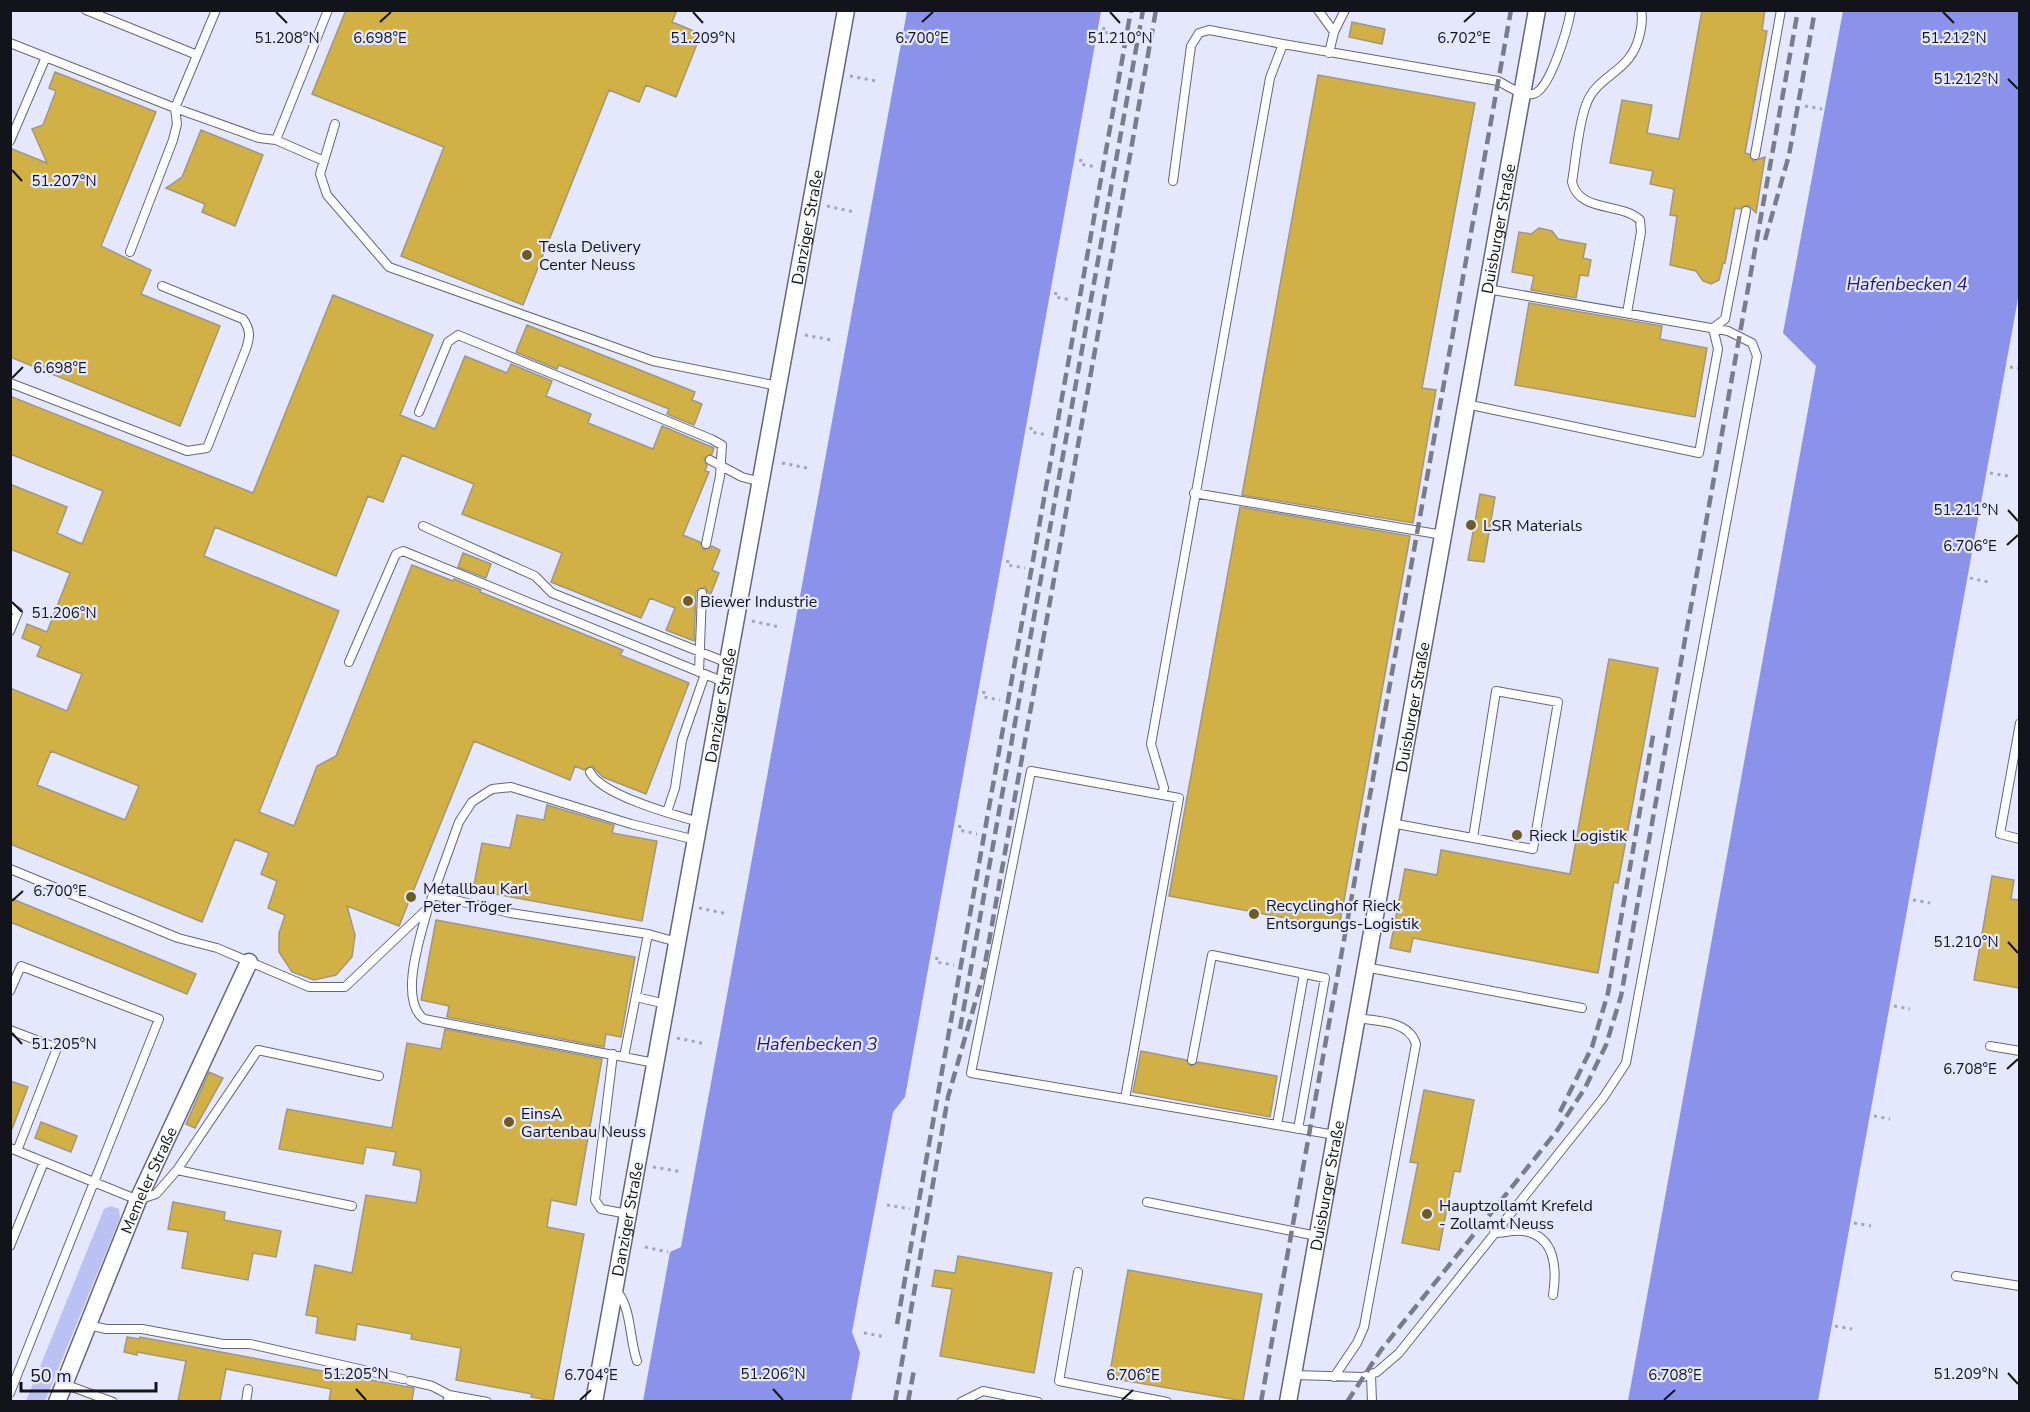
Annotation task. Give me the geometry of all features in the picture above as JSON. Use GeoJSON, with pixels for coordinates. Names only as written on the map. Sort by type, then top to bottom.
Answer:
{"type":"FeatureCollection","features":[{"type":"Feature","properties":{"kind":"street","name":"Danziger Straße"},"geometry":{"type":"LineString","coordinates":[[594,1401],[846,10]]}},
{"type":"Feature","properties":{"kind":"street","name":"Duisburger Straße"},"geometry":{"type":"LineString","coordinates":[[1288,1401],[1537,10]]}},
{"type":"Feature","properties":{"kind":"street","name":"Memeler Straße"},"geometry":{"type":"LineString","coordinates":[[57,1401],[138,1200],[249,962]]}},
{"type":"Feature","properties":{"kind":"lane"},"geometry":{"type":"LineString","coordinates":[[86,10],[197,55]]}},
{"type":"Feature","properties":{"kind":"lane"},"geometry":{"type":"LineString","coordinates":[[130,252],[174,140],[177,124],[175,108],[216,10]]}},
{"type":"Feature","properties":{"kind":"lane"},"geometry":{"type":"LineString","coordinates":[[276,140],[328,10]]}},
{"type":"Feature","properties":{"kind":"lane"},"geometry":{"type":"LineString","coordinates":[[1318,10],[1334,32]]}},
{"type":"Feature","properties":{"kind":"lane"},"geometry":{"type":"LineString","coordinates":[[1329,53],[1334,32],[1345,10]]}},
{"type":"Feature","properties":{"kind":"lane"},"geometry":{"type":"LineString","coordinates":[[1173,181],[1191,46],[1199,33],[1209,30],[1498,81],[1523,93],[1534,94],[1544,88],[1571,10]]}},
{"type":"Feature","properties":{"kind":"lane"},"geometry":{"type":"LineString","coordinates":[[1627,313],[1641,232],[1640,220],[1631,212],[1585,201],[1574,192],[1572,182],[1586,104],[1596,89],[1629,62],[1638,46],[1643,19],[1641,10]]}},
{"type":"Feature","properties":{"kind":"lane"},"geometry":{"type":"LineString","coordinates":[[1755,155],[1781,10]]}},
{"type":"Feature","properties":{"kind":"lane"},"geometry":{"type":"LineString","coordinates":[[10,43],[175,108],[259,138],[276,140],[324,162]]}},
{"type":"Feature","properties":{"kind":"lane"},"geometry":{"type":"LineString","coordinates":[[1162,794],[1164,788],[1151,744],[1194,492],[1270,78],[1283,44]]}},
{"type":"Feature","properties":{"kind":"lane"},"geometry":{"type":"LineString","coordinates":[[10,141],[46,57]]}},
{"type":"Feature","properties":{"kind":"lane"},"geometry":{"type":"LineString","coordinates":[[336,124],[320,174],[327,195],[389,267],[653,361],[778,386]]}},
{"type":"Feature","properties":{"kind":"lane"},"geometry":{"type":"LineString","coordinates":[[1713,328],[1725,319],[1746,211]]}},
{"type":"Feature","properties":{"kind":"lane"},"geometry":{"type":"LineString","coordinates":[[10,383],[187,452],[207,448],[250,338],[249,327],[243,319],[162,286]]}},
{"type":"Feature","properties":{"kind":"lane"},"geometry":{"type":"LineString","coordinates":[[1293,1375],[1334,1377],[1371,1375],[1399,1353],[1620,1075],[1630,1047],[1757,356],[1752,344],[1740,335],[1713,328],[1487,290]]}},
{"type":"Feature","properties":{"kind":"lane"},"geometry":{"type":"LineString","coordinates":[[1466,404],[1699,453],[1718,350],[1713,328]]}},
{"type":"Feature","properties":{"kind":"lane"},"geometry":{"type":"LineString","coordinates":[[419,412],[448,342],[458,335],[722,444],[721,464],[705,544]]}},
{"type":"Feature","properties":{"kind":"lane"},"geometry":{"type":"LineString","coordinates":[[710,460],[742,477],[761,482]]}},
{"type":"Feature","properties":{"kind":"lane"},"geometry":{"type":"LineString","coordinates":[[1194,492],[1443,535]]}},
{"type":"Feature","properties":{"kind":"lane"},"geometry":{"type":"LineString","coordinates":[[423,526],[535,576],[552,593],[728,663]]}},
{"type":"Feature","properties":{"kind":"lane"},"geometry":{"type":"LineString","coordinates":[[349,662],[396,554],[403,551],[724,682]]}},
{"type":"Feature","properties":{"kind":"lane"},"geometry":{"type":"LineString","coordinates":[[667,812],[675,788],[682,740],[702,673],[700,653],[702,593]]}},
{"type":"Feature","properties":{"kind":"lane"},"geometry":{"type":"LineString","coordinates":[[10,607],[18,612],[10,631]]}},
{"type":"Feature","properties":{"kind":"lane"},"geometry":{"type":"LineString","coordinates":[[1391,823],[1533,849],[1558,702],[1496,691],[1473,838]]}},
{"type":"Feature","properties":{"kind":"lane"},"geometry":{"type":"LineString","coordinates":[[2019,723],[2000,834],[2019,838]]}},
{"type":"Feature","properties":{"kind":"lane"},"geometry":{"type":"LineString","coordinates":[[1125,1099],[1179,798],[1031,771],[971,1073],[1335,1135]]}},
{"type":"Feature","properties":{"kind":"lane"},"geometry":{"type":"LineString","coordinates":[[590,772],[593,779],[607,789],[699,822]]}},
{"type":"Feature","properties":{"kind":"lane"},"geometry":{"type":"LineString","coordinates":[[655,1063],[424,1019],[417,1014],[412,998],[412,978],[428,908],[459,822],[472,802],[492,789],[511,787],[631,824],[696,840]]}},
{"type":"Feature","properties":{"kind":"lane"},"geometry":{"type":"LineString","coordinates":[[10,869],[178,938],[218,948],[309,987],[345,987],[428,908]]}},
{"type":"Feature","properties":{"kind":"lane"},"geometry":{"type":"LineString","coordinates":[[433,895],[510,913],[648,934],[677,942]]}},
{"type":"Feature","properties":{"kind":"lane"},"geometry":{"type":"LineString","coordinates":[[624,1057],[648,934]]}},
{"type":"Feature","properties":{"kind":"lane"},"geometry":{"type":"LineString","coordinates":[[1192,1060],[1212,956],[1325,978],[1298,1129]]}},
{"type":"Feature","properties":{"kind":"lane"},"geometry":{"type":"LineString","coordinates":[[10,991],[21,966],[159,1019],[10,1393]]}},
{"type":"Feature","properties":{"kind":"lane"},"geometry":{"type":"LineString","coordinates":[[1364,967],[1582,1008]]}},
{"type":"Feature","properties":{"kind":"lane"},"geometry":{"type":"LineString","coordinates":[[1277,1125],[1304,974]]}},
{"type":"Feature","properties":{"kind":"lane"},"geometry":{"type":"LineString","coordinates":[[636,997],[666,1004]]}},
{"type":"Feature","properties":{"kind":"lane"},"geometry":{"type":"LineString","coordinates":[[1334,1377],[1357,1343],[1364,1327],[1416,1044],[1414,1037],[1400,1026],[1355,1017]]}},
{"type":"Feature","properties":{"kind":"lane"},"geometry":{"type":"LineString","coordinates":[[10,1030],[57,1048],[14,1149],[138,1200],[156,1194],[177,1170],[258,1050],[379,1076]]}},
{"type":"Feature","properties":{"kind":"lane"},"geometry":{"type":"LineString","coordinates":[[1990,1046],[2019,1051]]}},
{"type":"Feature","properties":{"kind":"lane"},"geometry":{"type":"LineString","coordinates":[[614,1054],[595,1200],[601,1209],[628,1214]]}},
{"type":"Feature","properties":{"kind":"lane"},"geometry":{"type":"LineString","coordinates":[[10,1246],[44,1162]]}},
{"type":"Feature","properties":{"kind":"lane"},"geometry":{"type":"LineString","coordinates":[[177,1170],[352,1206]]}},
{"type":"Feature","properties":{"kind":"lane"},"geometry":{"type":"LineString","coordinates":[[1147,1202],[1317,1236]]}},
{"type":"Feature","properties":{"kind":"lane"},"geometry":{"type":"LineString","coordinates":[[1494,1233],[1522,1231],[1536,1236],[1548,1246],[1555,1260],[1557,1274],[1553,1295]]}},
{"type":"Feature","properties":{"kind":"lane"},"geometry":{"type":"LineString","coordinates":[[1078,1272],[1059,1381],[1167,1401]]}},
{"type":"Feature","properties":{"kind":"lane"},"geometry":{"type":"LineString","coordinates":[[1956,1276],[2019,1286]]}},
{"type":"Feature","properties":{"kind":"lane"},"geometry":{"type":"LineString","coordinates":[[614,1289],[626,1307],[631,1343],[637,1361]]}},
{"type":"Feature","properties":{"kind":"lane"},"geometry":{"type":"LineString","coordinates":[[88,1325],[106,1329],[142,1329],[223,1344],[250,1344],[432,1386],[448,1398],[487,1401]]}},
{"type":"Feature","properties":{"kind":"lane"},"geometry":{"type":"LineString","coordinates":[[1371,1375],[1372,1401]]}},
{"type":"Feature","properties":{"kind":"lane"},"geometry":{"type":"LineString","coordinates":[[64,1384],[113,1401]]}},
{"type":"Feature","properties":{"kind":"lane"},"geometry":{"type":"LineString","coordinates":[[246,1401],[248,1389]]}},
{"type":"Feature","properties":{"kind":"lane"},"geometry":{"type":"LineString","coordinates":[[961,1401],[983,1391],[1038,1401]]}},
{"type":"Feature","properties":{"kind":"path"},"geometry":{"type":"LineString","coordinates":[[1104,27],[1103,32],[1120,35]]}},
{"type":"Feature","properties":{"kind":"path"},"geometry":{"type":"LineString","coordinates":[[849,75],[876,81]]}},
{"type":"Feature","properties":{"kind":"path"},"geometry":{"type":"LineString","coordinates":[[1805,106],[1822,109]]}},
{"type":"Feature","properties":{"kind":"path"},"geometry":{"type":"LineString","coordinates":[[1081,159],[1080,164],[1097,167]]}},
{"type":"Feature","properties":{"kind":"path"},"geometry":{"type":"LineString","coordinates":[[827,206],[854,212]]}},
{"type":"Feature","properties":{"kind":"path"},"geometry":{"type":"LineString","coordinates":[[1056,292],[1055,297],[1072,300]]}},
{"type":"Feature","properties":{"kind":"path"},"geometry":{"type":"LineString","coordinates":[[803,335],[831,340]]}},
{"type":"Feature","properties":{"kind":"path"},"geometry":{"type":"LineString","coordinates":[[2010,367],[2019,369]]}},
{"type":"Feature","properties":{"kind":"path"},"geometry":{"type":"LineString","coordinates":[[1031,427],[1031,432],[1048,435]]}},
{"type":"Feature","properties":{"kind":"path"},"geometry":{"type":"LineString","coordinates":[[780,463],[807,468]]}},
{"type":"Feature","properties":{"kind":"path"},"geometry":{"type":"LineString","coordinates":[[1990,473],[2008,476]]}},
{"type":"Feature","properties":{"kind":"path"},"geometry":{"type":"LineString","coordinates":[[1008,560],[1008,565],[1025,568]]}},
{"type":"Feature","properties":{"kind":"path"},"geometry":{"type":"LineString","coordinates":[[1970,578],[1988,582]]}},
{"type":"Feature","properties":{"kind":"path"},"geometry":{"type":"LineString","coordinates":[[752,621],[779,627]]}},
{"type":"Feature","properties":{"kind":"path"},"geometry":{"type":"LineString","coordinates":[[984,692],[983,697],[1000,700]]}},
{"type":"Feature","properties":{"kind":"path"},"geometry":{"type":"LineString","coordinates":[[960,825],[959,830],[977,834]]}},
{"type":"Feature","properties":{"kind":"path"},"geometry":{"type":"LineString","coordinates":[[1913,900],[1930,903]]}},
{"type":"Feature","properties":{"kind":"path"},"geometry":{"type":"LineString","coordinates":[[697,908],[728,914]]}},
{"type":"Feature","properties":{"kind":"path"},"geometry":{"type":"LineString","coordinates":[[937,957],[936,962],[954,965]]}},
{"type":"Feature","properties":{"kind":"path"},"geometry":{"type":"LineString","coordinates":[[1894,1006],[1910,1009]]}},
{"type":"Feature","properties":{"kind":"path"},"geometry":{"type":"LineString","coordinates":[[675,1038],[706,1044]]}},
{"type":"Feature","properties":{"kind":"path"},"geometry":{"type":"LineString","coordinates":[[1874,1116],[1890,1119]]}},
{"type":"Feature","properties":{"kind":"path"},"geometry":{"type":"LineString","coordinates":[[651,1166],[682,1172]]}},
{"type":"Feature","properties":{"kind":"path"},"geometry":{"type":"LineString","coordinates":[[887,1205],[910,1209]]}},
{"type":"Feature","properties":{"kind":"path"},"geometry":{"type":"LineString","coordinates":[[1854,1223],[1871,1226]]}},
{"type":"Feature","properties":{"kind":"path"},"geometry":{"type":"LineString","coordinates":[[645,1246],[668,1252]]}},
{"type":"Feature","properties":{"kind":"path"},"geometry":{"type":"LineString","coordinates":[[1835,1326],[1852,1329]]}},
{"type":"Feature","properties":{"kind":"path"},"geometry":{"type":"LineString","coordinates":[[864,1333],[886,1337]]}},
{"type":"Feature","properties":{"kind":"shaded area"},"geometry":{"type":"Polygon","coordinates":[[[111,1206],[119,1209],[120,1218],[45,1401],[26,1401],[104,1209],[111,1206]]]}},
{"type":"Feature","properties":{"kind":"water","name":"Hafenbecken 3"},"geometry":{"type":"Polygon","coordinates":[[[907,11],[1101,11],[905,1097],[893,1112],[852,1332],[860,1353],[851,1401],[643,1401],[670,1252],[681,1247],[907,11]]]}},
{"type":"Feature","properties":{"kind":"water","name":"Hafenbecken 4"},"geometry":{"type":"Polygon","coordinates":[[[1843,11],[2019,11],[2019,293],[1818,1401],[1628,1401],[1816,366],[1783,333],[1843,11]]]}},
{"type":"Feature","properties":{"kind":"building"},"geometry":{"type":"Polygon","coordinates":[[[346,10],[677,10],[672,22],[701,34],[676,97],[646,85],[639,102],[609,90],[523,305],[401,256],[444,147],[312,94],[346,10]]]}},
{"type":"Feature","properties":{"kind":"building"},"geometry":{"type":"Polygon","coordinates":[[[1702,10],[1765,10],[1762,30],[1767,31],[1745,153],[1749,154],[1753,161],[1765,157],[1756,213],[1748,205],[1740,209],[1735,208],[1725,263],[1723,263],[1719,280],[1711,284],[1703,281],[1696,271],[1670,265],[1677,216],[1670,215],[1674,189],[1650,184],[1653,171],[1610,163],[1622,100],[1652,105],[1647,133],[1679,139],[1702,10]]]}},
{"type":"Feature","properties":{"kind":"building"},"geometry":{"type":"Polygon","coordinates":[[[1352,22],[1385,29],[1382,44],[1349,37],[1352,22]]]}},
{"type":"Feature","properties":{"kind":"building"},"geometry":{"type":"Polygon","coordinates":[[[55,72],[156,112],[101,246],[151,270],[141,294],[220,326],[180,426],[10,357],[10,148],[47,163],[32,129],[43,125],[56,91],[49,88],[55,72]]]}},
{"type":"Feature","properties":{"kind":"building"},"geometry":{"type":"Polygon","coordinates":[[[1318,75],[1475,103],[1422,388],[1436,390],[1413,523],[1242,495],[1318,75]]]}},
{"type":"Feature","properties":{"kind":"building"},"geometry":{"type":"Polygon","coordinates":[[[201,130],[263,155],[235,226],[202,212],[205,204],[166,188],[182,177],[201,130]]]}},
{"type":"Feature","properties":{"kind":"building"},"geometry":{"type":"Polygon","coordinates":[[[1539,228],[1552,231],[1558,239],[1586,244],[1583,258],[1591,260],[1588,276],[1580,275],[1576,298],[1531,290],[1534,276],[1512,272],[1519,232],[1531,234],[1539,228]]]}},
{"type":"Feature","properties":{"kind":"building"},"geometry":{"type":"Polygon","coordinates":[[[333,295],[433,335],[400,415],[435,429],[465,356],[507,373],[511,364],[552,381],[546,396],[591,414],[588,423],[653,449],[662,426],[714,448],[712,454],[704,458],[707,466],[705,471],[709,472],[683,535],[700,542],[704,550],[712,546],[720,550],[712,570],[719,573],[710,596],[705,587],[696,591],[694,641],[666,630],[675,608],[650,598],[641,618],[551,582],[562,553],[462,514],[474,484],[402,455],[383,502],[368,496],[336,576],[215,527],[204,556],[339,611],[259,812],[294,826],[317,766],[336,756],[412,565],[453,581],[454,579],[481,590],[480,592],[623,650],[620,655],[689,683],[646,794],[603,777],[592,766],[584,770],[575,766],[570,780],[474,741],[399,926],[347,906],[355,935],[352,957],[336,975],[314,980],[292,972],[279,952],[279,933],[285,915],[268,908],[277,881],[261,874],[269,853],[235,839],[202,922],[10,844],[10,688],[67,711],[82,674],[37,656],[41,646],[22,638],[27,624],[47,632],[70,573],[10,549],[10,484],[67,507],[57,533],[82,544],[103,491],[10,454],[10,396],[253,493],[333,295]],[[51,751],[37,785],[125,820],[139,786],[51,751]]]}},
{"type":"Feature","properties":{"kind":"building"},"geometry":{"type":"Polygon","coordinates":[[[1529,303],[1662,326],[1660,339],[1707,348],[1695,417],[1515,385],[1529,303]]]}},
{"type":"Feature","properties":{"kind":"building"},"geometry":{"type":"Polygon","coordinates":[[[527,325],[695,392],[692,400],[702,404],[694,425],[667,414],[669,409],[559,365],[557,369],[516,352],[527,325]]]}},
{"type":"Feature","properties":{"kind":"building"},"geometry":{"type":"Polygon","coordinates":[[[1480,494],[1495,497],[1484,562],[1468,560],[1480,494]]]}},
{"type":"Feature","properties":{"kind":"building"},"geometry":{"type":"Polygon","coordinates":[[[1240,507],[1410,536],[1339,928],[1169,896],[1240,507]]]}},
{"type":"Feature","properties":{"kind":"building"},"geometry":{"type":"Polygon","coordinates":[[[463,553],[491,564],[486,578],[458,567],[463,553]]]}},
{"type":"Feature","properties":{"kind":"building"},"geometry":{"type":"Polygon","coordinates":[[[1609,659],[1658,668],[1618,883],[1614,882],[1598,973],[1413,938],[1410,952],[1390,948],[1405,869],[1437,875],[1441,850],[1570,874],[1609,659]]]}},
{"type":"Feature","properties":{"kind":"building"},"geometry":{"type":"Polygon","coordinates":[[[547,805],[614,825],[612,833],[657,841],[642,921],[473,890],[482,843],[510,848],[517,815],[544,820],[547,805]]]}},
{"type":"Feature","properties":{"kind":"building"},"geometry":{"type":"Polygon","coordinates":[[[1992,876],[2014,880],[2011,899],[2019,900],[2019,988],[1974,980],[1992,876]]]}},
{"type":"Feature","properties":{"kind":"building"},"geometry":{"type":"Polygon","coordinates":[[[10,898],[196,974],[187,994],[10,922],[10,898]]]}},
{"type":"Feature","properties":{"kind":"building"},"geometry":{"type":"Polygon","coordinates":[[[436,920],[635,957],[621,1037],[606,1034],[604,1047],[447,1017],[449,1006],[421,1000],[436,920]]]}},
{"type":"Feature","properties":{"kind":"building"},"geometry":{"type":"Polygon","coordinates":[[[445,1029],[602,1059],[576,1205],[551,1200],[547,1227],[584,1234],[553,1401],[531,1397],[532,1394],[456,1380],[461,1348],[411,1339],[412,1334],[357,1324],[355,1340],[316,1333],[318,1317],[306,1315],[315,1265],[352,1273],[366,1195],[416,1203],[421,1176],[420,1170],[393,1165],[396,1152],[366,1147],[363,1164],[279,1149],[287,1109],[392,1128],[407,1043],[441,1049],[445,1029]]]}},
{"type":"Feature","properties":{"kind":"building"},"geometry":{"type":"Polygon","coordinates":[[[1141,1051],[1186,1060],[1191,1066],[1198,1062],[1277,1076],[1270,1117],[1133,1092],[1141,1051]]]}},
{"type":"Feature","properties":{"kind":"building"},"geometry":{"type":"Polygon","coordinates":[[[209,1072],[223,1078],[195,1128],[186,1124],[209,1072]]]}},
{"type":"Feature","properties":{"kind":"building"},"geometry":{"type":"Polygon","coordinates":[[[10,1081],[28,1087],[12,1129],[10,1129],[10,1081]]]}},
{"type":"Feature","properties":{"kind":"building"},"geometry":{"type":"Polygon","coordinates":[[[1424,1090],[1474,1100],[1460,1172],[1454,1171],[1439,1250],[1402,1243],[1418,1163],[1410,1162],[1424,1090]]]}},
{"type":"Feature","properties":{"kind":"building"},"geometry":{"type":"Polygon","coordinates":[[[41,1122],[77,1136],[71,1152],[35,1138],[41,1122]]]}},
{"type":"Feature","properties":{"kind":"building"},"geometry":{"type":"Polygon","coordinates":[[[173,1202],[225,1212],[224,1220],[281,1231],[276,1257],[253,1253],[248,1280],[182,1268],[188,1232],[168,1229],[173,1202]]]}},
{"type":"Feature","properties":{"kind":"building"},"geometry":{"type":"Polygon","coordinates":[[[958,1256],[1052,1273],[1034,1373],[940,1356],[952,1289],[932,1286],[935,1270],[955,1273],[958,1256]]]}},
{"type":"Feature","properties":{"kind":"building"},"geometry":{"type":"Polygon","coordinates":[[[1128,1270],[1262,1294],[1243,1401],[1109,1378],[1128,1270]]]}},
{"type":"Feature","properties":{"kind":"building"},"geometry":{"type":"Polygon","coordinates":[[[127,1337],[139,1339],[140,1337],[414,1388],[412,1401],[329,1401],[331,1389],[226,1369],[220,1401],[178,1401],[186,1361],[137,1352],[137,1355],[124,1352],[127,1337]]]}},
{"type":"Feature","properties":{"kind":"railway"},"geometry":{"type":"LineString","coordinates":[[897,1324],[1131,10]]}},
{"type":"Feature","properties":{"kind":"railway"},"geometry":{"type":"LineString","coordinates":[[960,1029],[1143,10]]}},
{"type":"Feature","properties":{"kind":"railway"},"geometry":{"type":"LineString","coordinates":[[895,1402],[948,1097],[983,975],[1156,10]]}},
{"type":"Feature","properties":{"kind":"railway"},"geometry":{"type":"LineString","coordinates":[[1261,1402],[1511,10]]}},
{"type":"Feature","properties":{"kind":"railway"},"geometry":{"type":"LineString","coordinates":[[1347,1402],[1381,1350],[1556,1132],[1585,1088],[1606,1045],[1621,996],[1798,10]]}},
{"type":"Feature","properties":{"kind":"railway"},"geometry":{"type":"LineString","coordinates":[[1765,240],[1789,155],[1815,10]]}},
{"type":"Feature","properties":{"kind":"railway"},"geometry":{"type":"LineString","coordinates":[[1560,1112],[1592,1047],[1608,993],[1654,730]]}},
{"type":"Feature","properties":{"kind":"railway"},"geometry":{"type":"LineString","coordinates":[[908,1402],[914,1370]]}},
{"type":"Feature","properties":{"kind":"place","name":"Tesla Delivery Center Neuss"},"geometry":{"type":"Point","coordinates":[527,255]}},
{"type":"Feature","properties":{"kind":"place","name":"LSR Materials"},"geometry":{"type":"Point","coordinates":[1471,525]}},
{"type":"Feature","properties":{"kind":"place","name":"Biewer Industrie"},"geometry":{"type":"Point","coordinates":[688,601]}},
{"type":"Feature","properties":{"kind":"place","name":"Rieck Logistik"},"geometry":{"type":"Point","coordinates":[1517,835]}},
{"type":"Feature","properties":{"kind":"place","name":"Metallbau Karl Peter Tröger"},"geometry":{"type":"Point","coordinates":[411,897]}},
{"type":"Feature","properties":{"kind":"place","name":"Recyclinghof Rieck Entsorgungs-Logistik"},"geometry":{"type":"Point","coordinates":[1254,914]}},
{"type":"Feature","properties":{"kind":"place","name":"EinsA Gartenbau Neuss"},"geometry":{"type":"Point","coordinates":[509,1122]}},
{"type":"Feature","properties":{"kind":"place","name":"Hauptzollamt Krefeld - Zollamt Neuss"},"geometry":{"type":"Point","coordinates":[1427,1214]}}]}
